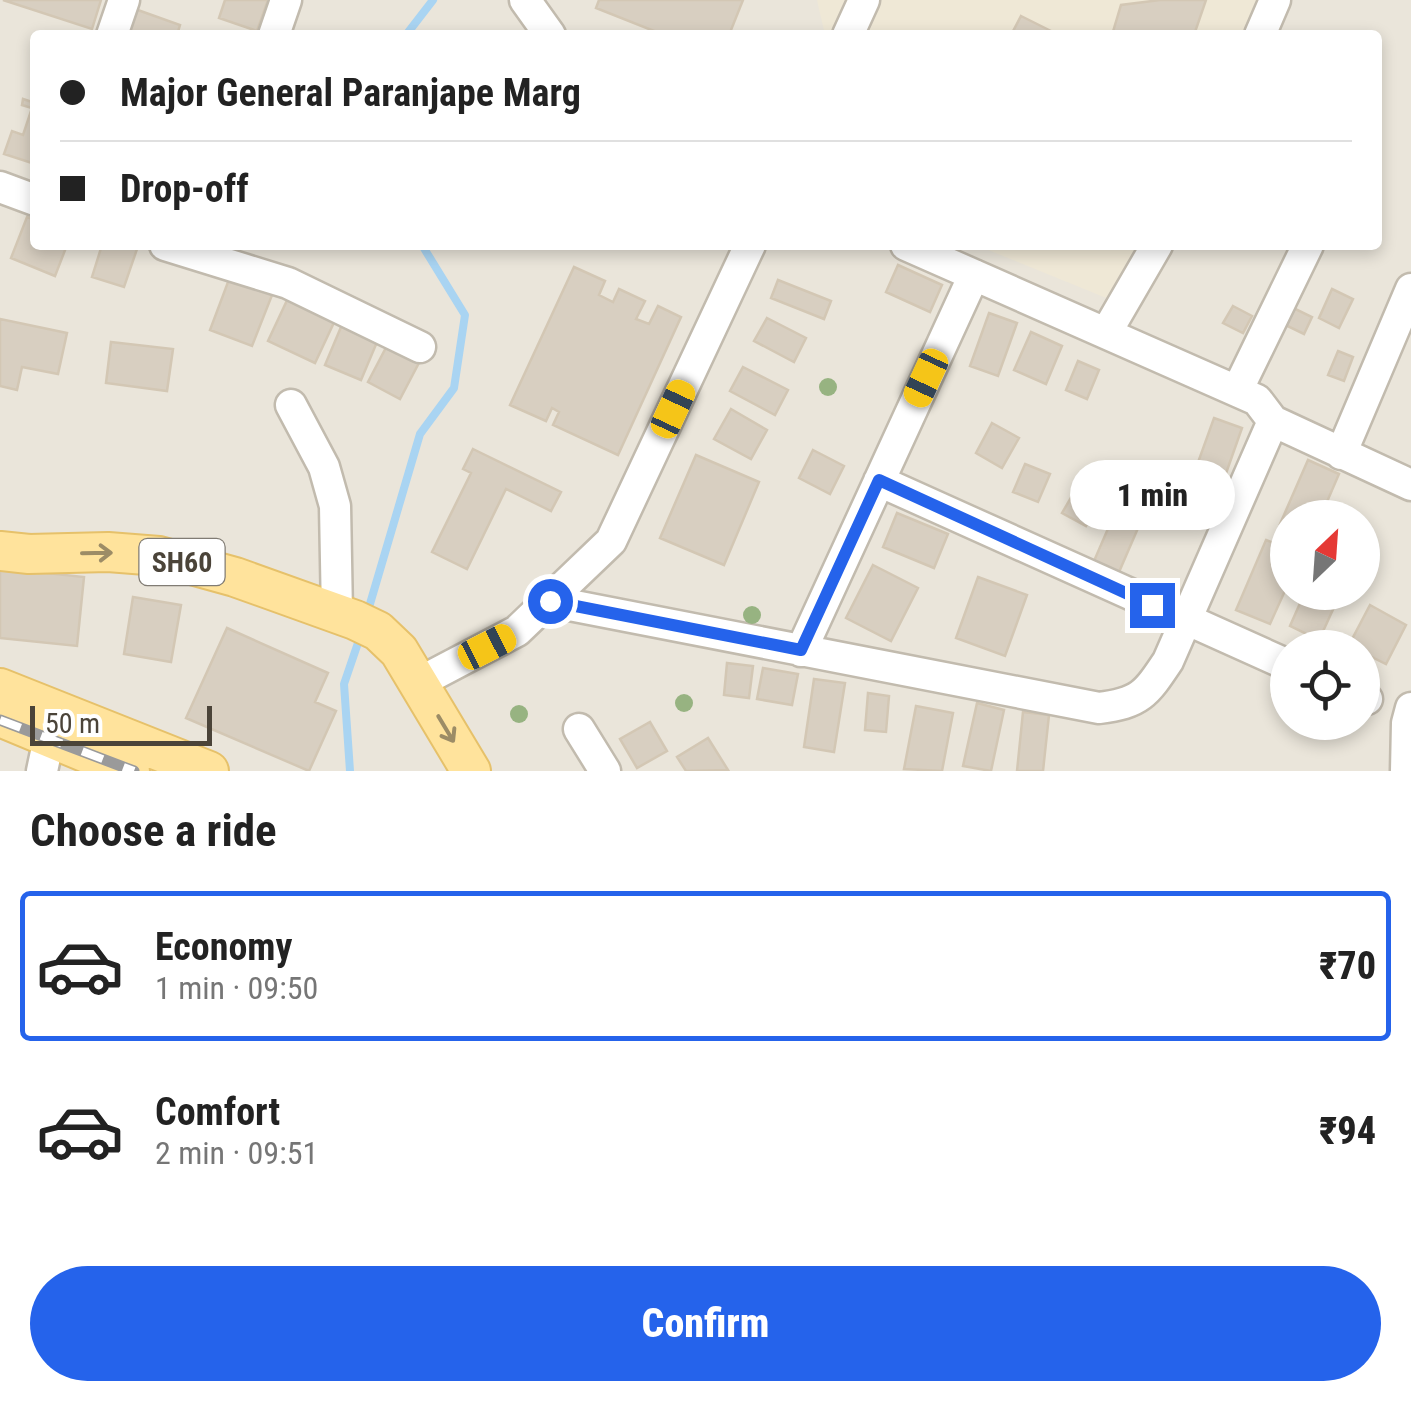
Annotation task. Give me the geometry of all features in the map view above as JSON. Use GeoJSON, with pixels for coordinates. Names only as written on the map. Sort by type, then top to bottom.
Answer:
{"type":"FeatureCollection","features":[{"type":"Feature","properties":{"kind":"main road","name":"SH60"},"geometry":{"type":"LineString","coordinates":[[0,551],[159,556],[235,577],[356,622]]}},
{"type":"Feature","properties":{"kind":"main road"},"geometry":{"type":"LineString","coordinates":[[356,622],[399,652],[472,771]]}},
{"type":"Feature","properties":{"kind":"main road"},"geometry":{"type":"LineString","coordinates":[[0,688],[209,771]]}},
{"type":"Feature","properties":{"kind":"main road"},"geometry":{"type":"LineString","coordinates":[[0,718],[46,754],[130,771]]}},
{"type":"Feature","properties":{"kind":"street"},"geometry":{"type":"LineString","coordinates":[[114,30],[124,0]]}},
{"type":"Feature","properties":{"kind":"street"},"geometry":{"type":"LineString","coordinates":[[276,30],[286,0]]}},
{"type":"Feature","properties":{"kind":"street"},"geometry":{"type":"LineString","coordinates":[[525,0],[546,30]]}},
{"type":"Feature","properties":{"kind":"street"},"geometry":{"type":"LineString","coordinates":[[850,30],[864,0]]}},
{"type":"Feature","properties":{"kind":"street"},"geometry":{"type":"LineString","coordinates":[[1262,30],[1275,0]]}},
{"type":"Feature","properties":{"kind":"street"},"geometry":{"type":"LineString","coordinates":[[0,187],[30,198]]}},
{"type":"Feature","properties":{"kind":"street"},"geometry":{"type":"LineString","coordinates":[[418,684],[517,631],[612,541],[748,250]]}},
{"type":"Feature","properties":{"kind":"street"},"geometry":{"type":"LineString","coordinates":[[918,250],[1256,400],[1272,421],[1411,485]]}},
{"type":"Feature","properties":{"kind":"street"},"geometry":{"type":"LineString","coordinates":[[1106,333],[1154,250]]}},
{"type":"Feature","properties":{"kind":"street"},"geometry":{"type":"LineString","coordinates":[[1237,391],[1306,250]]}},
{"type":"Feature","properties":{"kind":"street"},"geometry":{"type":"LineString","coordinates":[[204,251],[288,283],[420,347]]}},
{"type":"Feature","properties":{"kind":"street"},"geometry":{"type":"LineString","coordinates":[[801,650],[974,274]]}},
{"type":"Feature","properties":{"kind":"street"},"geometry":{"type":"LineString","coordinates":[[1341,454],[1411,289]]}},
{"type":"Feature","properties":{"kind":"street"},"geometry":{"type":"LineString","coordinates":[[291,405],[324,467],[356,622]]}},
{"type":"Feature","properties":{"kind":"street"},"geometry":{"type":"LineString","coordinates":[[550,601],[1099,708],[1124,705],[1146,694],[1168,661],[1272,421]]}},
{"type":"Feature","properties":{"kind":"street"},"geometry":{"type":"LineString","coordinates":[[879,480],[1270,656]]}},
{"type":"Feature","properties":{"kind":"street"},"geometry":{"type":"LineString","coordinates":[[1406,771],[1411,708]]}},
{"type":"Feature","properties":{"kind":"street"},"geometry":{"type":"LineString","coordinates":[[579,728],[605,771]]}},
{"type":"Feature","properties":{"kind":"shaded area"},"geometry":{"type":"Polygon","coordinates":[[[0,0],[1411,0],[1411,771],[0,771],[0,0]]]}},
{"type":"Feature","properties":{"kind":"shaded area"},"geometry":{"type":"Polygon","coordinates":[[[817,0],[1264,0],[1250,30],[824,30],[817,0]]]}},
{"type":"Feature","properties":{"kind":"shaded area"},"geometry":{"type":"Polygon","coordinates":[[[988,250],[1156,250],[1131,308],[988,250]]]}},
{"type":"Feature","properties":{"kind":"building"},"geometry":{"type":"Polygon","coordinates":[[[3,0],[101,0],[92,29],[3,0]]]}},
{"type":"Feature","properties":{"kind":"building"},"geometry":{"type":"Polygon","coordinates":[[[225,0],[268,0],[257,30],[219,18],[225,0]]]}},
{"type":"Feature","properties":{"kind":"building"},"geometry":{"type":"Polygon","coordinates":[[[599,0],[743,0],[731,30],[651,30],[596,8],[599,0]]]}},
{"type":"Feature","properties":{"kind":"building"},"geometry":{"type":"Polygon","coordinates":[[[1206,0],[1196,30],[1114,30],[1121,5],[1206,0]]]}},
{"type":"Feature","properties":{"kind":"building"},"geometry":{"type":"Polygon","coordinates":[[[135,9],[180,25],[178,30],[128,30],[135,9]]]}},
{"type":"Feature","properties":{"kind":"building"},"geometry":{"type":"Polygon","coordinates":[[[1021,16],[1049,30],[1014,30],[1021,16]]]}},
{"type":"Feature","properties":{"kind":"building"},"geometry":{"type":"Polygon","coordinates":[[[30,114],[30,162],[4,154],[12,131],[23,135],[30,114]]]}},
{"type":"Feature","properties":{"kind":"building"},"geometry":{"type":"Polygon","coordinates":[[[27,217],[30,250],[65,250],[55,276],[11,258],[27,217]]]}},
{"type":"Feature","properties":{"kind":"building"},"geometry":{"type":"Polygon","coordinates":[[[100,250],[137,250],[124,287],[92,277],[100,250]]]}},
{"type":"Feature","properties":{"kind":"building"},"geometry":{"type":"Polygon","coordinates":[[[898,265],[942,285],[930,312],[886,292],[898,265]]]}},
{"type":"Feature","properties":{"kind":"building"},"geometry":{"type":"Polygon","coordinates":[[[574,267],[605,281],[599,295],[613,302],[619,289],[645,301],[636,319],[649,324],[658,306],[681,317],[618,455],[553,425],[559,412],[552,408],[546,421],[510,405],[574,267]]]}},
{"type":"Feature","properties":{"kind":"building"},"geometry":{"type":"Polygon","coordinates":[[[231,274],[274,290],[252,346],[210,330],[231,274]]]}},
{"type":"Feature","properties":{"kind":"building"},"geometry":{"type":"Polygon","coordinates":[[[778,280],[831,301],[824,319],[771,298],[778,280]]]}},
{"type":"Feature","properties":{"kind":"building"},"geometry":{"type":"Polygon","coordinates":[[[1332,289],[1353,299],[1339,328],[1319,318],[1332,289]]]}},
{"type":"Feature","properties":{"kind":"building"},"geometry":{"type":"Polygon","coordinates":[[[290,294],[337,316],[315,363],[268,341],[290,294]]]}},
{"type":"Feature","properties":{"kind":"building"},"geometry":{"type":"Polygon","coordinates":[[[1285,304],[1312,317],[1304,334],[1277,321],[1285,304]]]}},
{"type":"Feature","properties":{"kind":"building"},"geometry":{"type":"Polygon","coordinates":[[[1233,306],[1252,316],[1243,333],[1223,323],[1233,306]]]}},
{"type":"Feature","properties":{"kind":"building"},"geometry":{"type":"Polygon","coordinates":[[[989,313],[1017,323],[998,376],[970,366],[989,313]]]}},
{"type":"Feature","properties":{"kind":"building"},"geometry":{"type":"Polygon","coordinates":[[[767,318],[806,338],[794,362],[754,341],[767,318]]]}},
{"type":"Feature","properties":{"kind":"building"},"geometry":{"type":"Polygon","coordinates":[[[0,319],[67,333],[58,374],[22,367],[17,390],[0,386],[0,319]]]}},
{"type":"Feature","properties":{"kind":"building"},"geometry":{"type":"Polygon","coordinates":[[[344,320],[380,335],[361,380],[325,365],[344,320]]]}},
{"type":"Feature","properties":{"kind":"building"},"geometry":{"type":"Polygon","coordinates":[[[1031,332],[1062,346],[1046,384],[1014,370],[1031,332]]]}},
{"type":"Feature","properties":{"kind":"building"},"geometry":{"type":"Polygon","coordinates":[[[390,340],[422,357],[400,399],[368,382],[390,340]]]}},
{"type":"Feature","properties":{"kind":"building"},"geometry":{"type":"Polygon","coordinates":[[[111,342],[173,349],[167,391],[106,383],[111,342]]]}},
{"type":"Feature","properties":{"kind":"building"},"geometry":{"type":"Polygon","coordinates":[[[1338,351],[1353,357],[1344,381],[1328,375],[1338,351]]]}},
{"type":"Feature","properties":{"kind":"building"},"geometry":{"type":"Polygon","coordinates":[[[1078,361],[1099,370],[1087,399],[1066,390],[1078,361]]]}},
{"type":"Feature","properties":{"kind":"building"},"geometry":{"type":"Polygon","coordinates":[[[743,367],[788,390],[775,415],[730,391],[743,367]]]}},
{"type":"Feature","properties":{"kind":"building"},"geometry":{"type":"Polygon","coordinates":[[[731,409],[767,430],[751,459],[714,439],[731,409]]]}},
{"type":"Feature","properties":{"kind":"building"},"geometry":{"type":"Polygon","coordinates":[[[1214,418],[1242,428],[1224,479],[1196,468],[1214,418]]]}},
{"type":"Feature","properties":{"kind":"building"},"geometry":{"type":"Polygon","coordinates":[[[992,423],[1019,438],[1002,468],[976,453],[992,423]]]}},
{"type":"Feature","properties":{"kind":"building"},"geometry":{"type":"Polygon","coordinates":[[[473,449],[561,492],[551,511],[506,489],[467,569],[432,552],[471,473],[463,469],[473,449]]]}},
{"type":"Feature","properties":{"kind":"building"},"geometry":{"type":"Polygon","coordinates":[[[813,450],[844,466],[830,494],[799,478],[813,450]]]}},
{"type":"Feature","properties":{"kind":"building"},"geometry":{"type":"Polygon","coordinates":[[[696,455],[759,482],[724,565],[660,538],[696,455]]]}},
{"type":"Feature","properties":{"kind":"building"},"geometry":{"type":"Polygon","coordinates":[[[1308,460],[1339,474],[1328,500],[1290,500],[1308,460]]]}},
{"type":"Feature","properties":{"kind":"building"},"geometry":{"type":"Polygon","coordinates":[[[1025,464],[1050,474],[1038,502],[1013,492],[1025,464]]]}},
{"type":"Feature","properties":{"kind":"building"},"geometry":{"type":"Polygon","coordinates":[[[1083,477],[1106,490],[1086,526],[1062,513],[1083,477]]]}},
{"type":"Feature","properties":{"kind":"building"},"geometry":{"type":"Polygon","coordinates":[[[1123,494],[1148,505],[1119,572],[1094,561],[1123,494]]]}},
{"type":"Feature","properties":{"kind":"building"},"geometry":{"type":"Polygon","coordinates":[[[897,513],[948,534],[934,568],[883,547],[897,513]]]}},
{"type":"Feature","properties":{"kind":"building"},"geometry":{"type":"Polygon","coordinates":[[[1266,540],[1270,542],[1270,610],[1276,610],[1270,624],[1236,610],[1266,540]]]}},
{"type":"Feature","properties":{"kind":"building"},"geometry":{"type":"Polygon","coordinates":[[[873,565],[918,588],[891,641],[846,618],[873,565]]]}},
{"type":"Feature","properties":{"kind":"building"},"geometry":{"type":"Polygon","coordinates":[[[0,568],[84,577],[77,646],[0,638],[0,568]]]}},
{"type":"Feature","properties":{"kind":"building"},"geometry":{"type":"Polygon","coordinates":[[[978,577],[1027,595],[1005,656],[956,638],[978,577]]]}},
{"type":"Feature","properties":{"kind":"building"},"geometry":{"type":"Polygon","coordinates":[[[133,597],[181,605],[171,662],[124,654],[133,597]]]}},
{"type":"Feature","properties":{"kind":"building"},"geometry":{"type":"Polygon","coordinates":[[[1297,610],[1333,610],[1324,630],[1290,626],[1297,610]]]}},
{"type":"Feature","properties":{"kind":"building"},"geometry":{"type":"Polygon","coordinates":[[[1367,610],[1379,610],[1406,625],[1386,664],[1380,661],[1380,630],[1357,630],[1367,610]]]}},
{"type":"Feature","properties":{"kind":"building"},"geometry":{"type":"Polygon","coordinates":[[[227,628],[328,673],[315,702],[336,711],[309,771],[186,718],[227,628]]]}},
{"type":"Feature","properties":{"kind":"building"},"geometry":{"type":"Polygon","coordinates":[[[727,663],[753,666],[749,698],[724,695],[727,663]]]}},
{"type":"Feature","properties":{"kind":"building"},"geometry":{"type":"Polygon","coordinates":[[[763,668],[798,674],[792,705],[757,699],[763,668]]]}},
{"type":"Feature","properties":{"kind":"building"},"geometry":{"type":"Polygon","coordinates":[[[814,679],[845,683],[834,752],[804,747],[814,679]]]}},
{"type":"Feature","properties":{"kind":"building"},"geometry":{"type":"Polygon","coordinates":[[[868,693],[889,696],[886,732],[865,730],[868,693]]]}},
{"type":"Feature","properties":{"kind":"building"},"geometry":{"type":"Polygon","coordinates":[[[977,703],[1004,710],[991,771],[963,766],[977,703]]]}},
{"type":"Feature","properties":{"kind":"building"},"geometry":{"type":"Polygon","coordinates":[[[916,706],[953,713],[942,771],[904,769],[916,706]]]}},
{"type":"Feature","properties":{"kind":"building"},"geometry":{"type":"Polygon","coordinates":[[[1023,712],[1049,715],[1043,771],[1017,771],[1023,712]]]}},
{"type":"Feature","properties":{"kind":"building"},"geometry":{"type":"Polygon","coordinates":[[[650,722],[667,751],[637,768],[620,739],[650,722]]]}},
{"type":"Feature","properties":{"kind":"building"},"geometry":{"type":"Polygon","coordinates":[[[708,738],[728,770],[686,771],[677,757],[708,738]]]}},
{"type":"Feature","properties":{"kind":"waterway"},"geometry":{"type":"LineString","coordinates":[[410,30],[433,0]]}},
{"type":"Feature","properties":{"kind":"waterway"},"geometry":{"type":"LineString","coordinates":[[367,614],[420,434],[454,388],[465,315],[425,250]]}},
{"type":"Feature","properties":{"kind":"waterway"},"geometry":{"type":"LineString","coordinates":[[350,771],[344,684],[360,637]]}},
{"type":"Feature","properties":{"kind":"railway"},"geometry":{"type":"LineString","coordinates":[[0,720],[134,771]]}},
{"type":"Feature","properties":{"kind":"route"},"geometry":{"type":"LineString","coordinates":[[550,601],[801,650],[879,480],[1152,605]]}}]}
